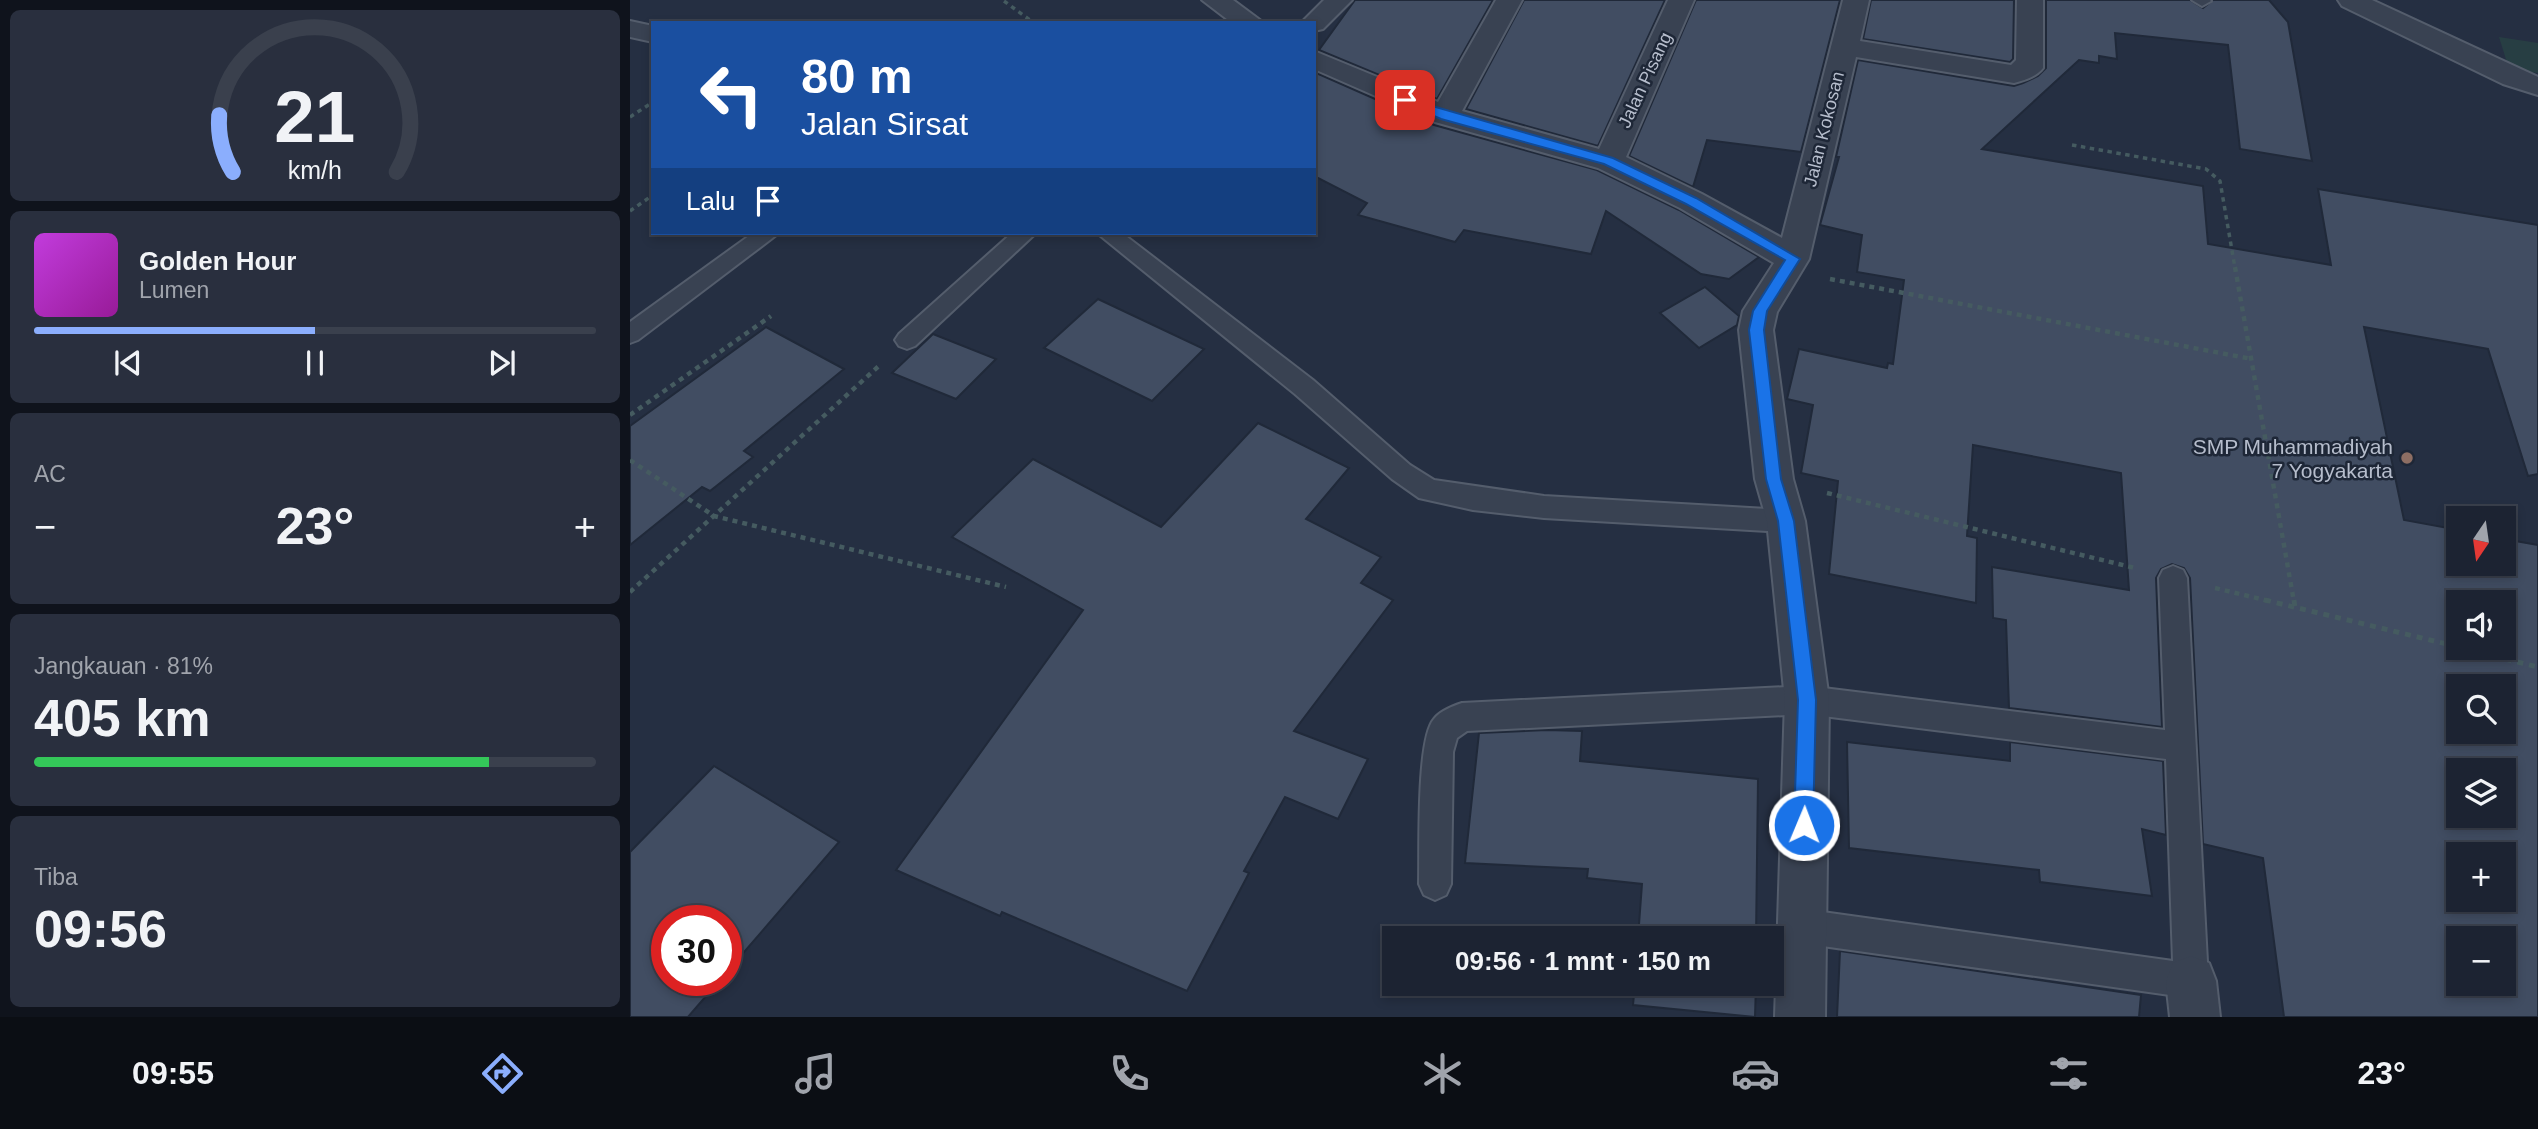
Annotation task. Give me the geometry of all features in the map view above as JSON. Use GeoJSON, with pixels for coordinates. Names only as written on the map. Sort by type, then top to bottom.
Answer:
{"type":"FeatureCollection","features":[{"type":"Feature","properties":{"kind":"street"},"geometry":{"type":"LineString","coordinates":[[1215,0],[1248,21]]}},
{"type":"Feature","properties":{"kind":"street"},"geometry":{"type":"LineString","coordinates":[[1316,21],[1339,0]]}},
{"type":"Feature","properties":{"kind":"street"},"geometry":{"type":"LineString","coordinates":[[1445,116],[1509,0]]}},
{"type":"Feature","properties":{"kind":"street","name":"Jalan Pisang"},"geometry":{"type":"LineString","coordinates":[[1609,161],[1638,90],[1653,65],[1681,0]]}},
{"type":"Feature","properties":{"kind":"street","name":"Jalan Kokosan"},"geometry":{"type":"LineString","coordinates":[[1800,1017],[1807,700],[1786,521],[1774,479],[1756,330],[1760,311],[1789,264],[1856,0]]}},
{"type":"Feature","properties":{"kind":"street"},"geometry":{"type":"LineString","coordinates":[[1845,47],[2014,74],[2029,68],[2031,60],[2030,0]]}},
{"type":"Feature","properties":{"kind":"street"},"geometry":{"type":"LineString","coordinates":[[2351,0],[2513,78],[2538,86]]}},
{"type":"Feature","properties":{"kind":"street"},"geometry":{"type":"LineString","coordinates":[[630,29],[651,34]]}},
{"type":"Feature","properties":{"kind":"street"},"geometry":{"type":"LineString","coordinates":[[1316,60],[1445,116],[1609,161],[1691,201],[1789,264]]}},
{"type":"Feature","properties":{"kind":"lane"},"geometry":{"type":"LineString","coordinates":[[630,334],[765,235]]}},
{"type":"Feature","properties":{"kind":"lane"},"geometry":{"type":"LineString","coordinates":[[907,340],[1023,235]]}},
{"type":"Feature","properties":{"kind":"lane"},"geometry":{"type":"LineString","coordinates":[[1111,235],[1304,387],[1401,472],[1428,490],[1473,499],[1544,507],[1786,521]]}},
{"type":"Feature","properties":{"kind":"lane"},"geometry":{"type":"LineString","coordinates":[[1801,926],[2193,999],[2173,578]]}},
{"type":"Feature","properties":{"kind":"lane"},"geometry":{"type":"LineString","coordinates":[[1435,884],[1438,752],[1444,729],[1462,717],[1807,700],[2181,746]]}},
{"type":"Feature","properties":{"kind":"path"},"geometry":{"type":"LineString","coordinates":[[1004,1],[1031,21]]}},
{"type":"Feature","properties":{"kind":"path"},"geometry":{"type":"LineString","coordinates":[[630,117],[651,103]]}},
{"type":"Feature","properties":{"kind":"path"},"geometry":{"type":"LineString","coordinates":[[2072,145],[2206,169],[2220,181],[2295,608]]}},
{"type":"Feature","properties":{"kind":"path"},"geometry":{"type":"LineString","coordinates":[[630,211],[651,196]]}},
{"type":"Feature","properties":{"kind":"path"},"geometry":{"type":"LineString","coordinates":[[1789,264],[2252,359]]}},
{"type":"Feature","properties":{"kind":"path"},"geometry":{"type":"LineString","coordinates":[[630,415],[771,316]]}},
{"type":"Feature","properties":{"kind":"path"},"geometry":{"type":"LineString","coordinates":[[630,592],[907,340]]}},
{"type":"Feature","properties":{"kind":"path"},"geometry":{"type":"LineString","coordinates":[[630,460],[714,516],[1006,587]]}},
{"type":"Feature","properties":{"kind":"path"},"geometry":{"type":"LineString","coordinates":[[1774,479],[2446,645]]}},
{"type":"Feature","properties":{"kind":"path"},"geometry":{"type":"LineString","coordinates":[[2509,660],[2538,667]]}},
{"type":"Feature","properties":{"kind":"green space"},"geometry":{"type":"Polygon","coordinates":[[[2499,37],[2538,43],[2538,73],[2509,69],[2499,37]]]}},
{"type":"Feature","properties":{"kind":"building"},"geometry":{"type":"Polygon","coordinates":[[[1355,0],[1493,0],[1437,99],[1319,50],[1355,0]]]}},
{"type":"Feature","properties":{"kind":"building"},"geometry":{"type":"Polygon","coordinates":[[[1524,0],[1665,0],[1598,146],[1466,109],[1524,0]]]}},
{"type":"Feature","properties":{"kind":"building"},"geometry":{"type":"Polygon","coordinates":[[[1696,0],[1840,0],[1801,152],[1707,140],[1693,187],[1629,156],[1696,0]]]}},
{"type":"Feature","properties":{"kind":"building"},"geometry":{"type":"Polygon","coordinates":[[[1871,0],[2014,0],[2013,59],[2010,62],[1863,39],[1871,0]]]}},
{"type":"Feature","properties":{"kind":"building"},"geometry":{"type":"Polygon","coordinates":[[[2046,0],[2190,0],[2203,8],[2213,0],[2269,0],[2288,22],[2312,161],[2240,149],[2228,45],[2115,33],[2117,59],[2099,56],[2099,63],[2079,60],[1982,149],[2203,186],[2208,244],[2331,265],[2318,189],[2538,225],[2538,474],[2528,476],[2488,349],[2364,327],[2404,520],[2446,528],[2446,576],[2516,576],[2516,541],[2538,545],[2538,1017],[2284,1017],[2263,858],[2203,844],[2190,578],[2184,568],[2172,564],[2161,569],[2156,578],[2162,727],[2009,708],[2006,620],[1993,618],[1992,567],[2129,590],[2121,473],[1973,445],[1967,536],[1977,538],[1976,603],[1829,574],[1838,481],[1801,473],[1813,405],[1787,399],[1799,349],[1887,368],[1888,363],[1893,364],[1904,280],[1857,272],[1862,235],[1820,225],[1839,157],[1836,157],[1858,60],[2014,86],[2038,76],[2046,68],[2046,0]]]}},
{"type":"Feature","properties":{"kind":"building"},"geometry":{"type":"Polygon","coordinates":[[[1316,73],[1434,125],[1597,170],[1679,210],[1759,257],[1729,279],[1701,274],[1606,211],[1591,254],[1464,230],[1455,242],[1358,215],[1367,203],[1316,177],[1316,73]]]}},
{"type":"Feature","properties":{"kind":"building"},"geometry":{"type":"Polygon","coordinates":[[[1705,287],[1739,316],[1737,325],[1699,348],[1660,313],[1705,287]]]}},
{"type":"Feature","properties":{"kind":"building"},"geometry":{"type":"Polygon","coordinates":[[[1098,299],[1204,349],[1152,401],[1044,348],[1098,299]]]}},
{"type":"Feature","properties":{"kind":"building"},"geometry":{"type":"Polygon","coordinates":[[[766,327],[844,369],[744,451],[753,457],[710,491],[702,487],[630,545],[630,426],[766,327]]]}},
{"type":"Feature","properties":{"kind":"building"},"geometry":{"type":"Polygon","coordinates":[[[933,334],[996,359],[956,399],[892,373],[933,334]]]}},
{"type":"Feature","properties":{"kind":"building"},"geometry":{"type":"Polygon","coordinates":[[[1258,423],[1349,468],[1306,519],[1381,557],[1361,583],[1393,600],[1294,731],[1368,759],[1338,819],[1285,797],[1244,871],[1249,873],[1187,991],[1002,912],[1000,916],[896,870],[1083,610],[952,537],[1033,459],[1161,527],[1258,423]]]}},
{"type":"Feature","properties":{"kind":"building"},"geometry":{"type":"Polygon","coordinates":[[[1582,731],[1580,761],[1758,779],[1756,926],[1639,926],[1642,884],[1587,878],[1588,869],[1465,863],[1479,733],[1582,731]]]}},
{"type":"Feature","properties":{"kind":"building"},"geometry":{"type":"Polygon","coordinates":[[[1847,742],[2010,761],[2010,742],[2163,761],[2166,835],[2142,829],[2152,896],[2040,882],[2039,870],[1849,848],[1847,742]]]}},
{"type":"Feature","properties":{"kind":"building"},"geometry":{"type":"Polygon","coordinates":[[[714,766],[839,842],[742,954],[742,905],[651,905],[651,996],[706,996],[688,1017],[630,1017],[630,852],[714,766]]]}},
{"type":"Feature","properties":{"kind":"building"},"geometry":{"type":"Polygon","coordinates":[[[1840,951],[2141,995],[2139,1017],[1837,1017],[1840,951]]]}},
{"type":"Feature","properties":{"kind":"building"},"geometry":{"type":"Polygon","coordinates":[[[1634,996],[1756,996],[1755,1017],[1633,1005],[1634,996]]]}},
{"type":"Feature","properties":{"kind":"place","name":"SMP Muhammadiyah 7 Yogyakarta"},"geometry":{"type":"Point","coordinates":[2407,458]}},
{"type":"Feature","properties":{"kind":"route"},"geometry":{"type":"LineString","coordinates":[[1405,100],[1445,116],[1609,161],[1691,201],[1720,220],[1793,259],[1760,311],[1756,330],[1774,479],[1786,521],[1807,700],[1804,825]]}}]}
